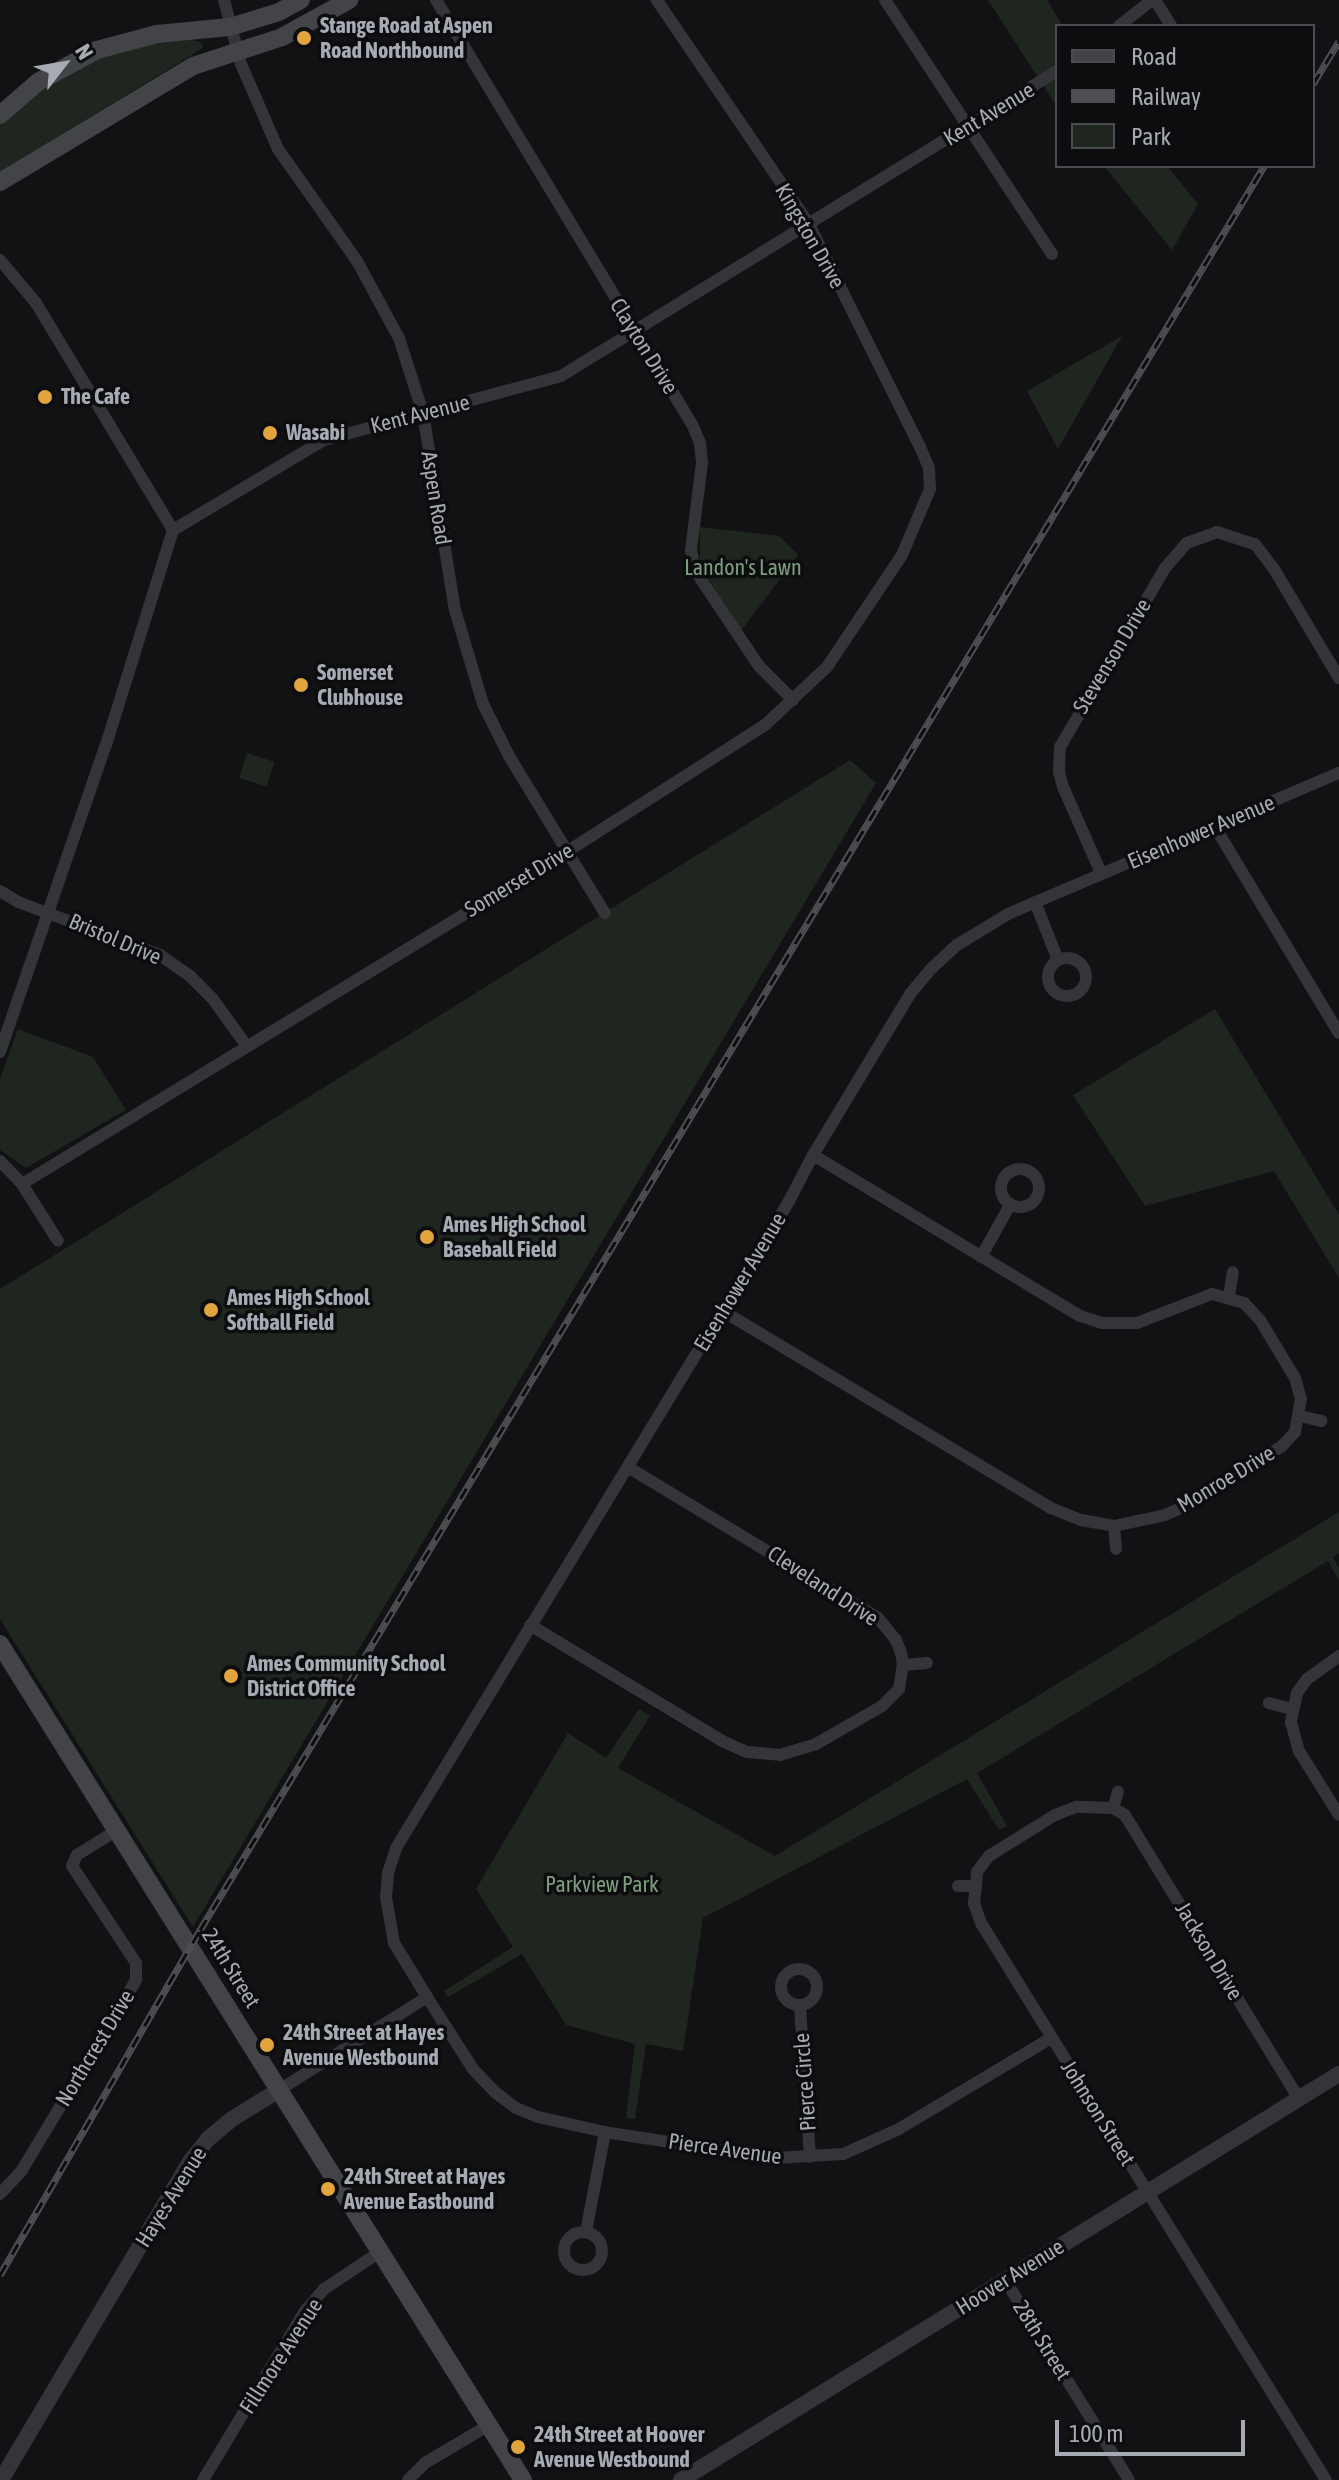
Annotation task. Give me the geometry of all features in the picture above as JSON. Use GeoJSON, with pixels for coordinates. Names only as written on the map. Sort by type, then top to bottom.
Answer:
{"type":"FeatureCollection","features":[{"type":"Feature","properties":{"kind":"main road"},"geometry":{"type":"LineString","coordinates":[[0,115],[38,82],[97,50],[147,36],[230,27],[279,12],[301,0]]}},
{"type":"Feature","properties":{"kind":"main road"},"geometry":{"type":"LineString","coordinates":[[0,182],[207,59],[282,37],[349,0]]}},
{"type":"Feature","properties":{"kind":"main road","name":"24th Street"},"geometry":{"type":"LineString","coordinates":[[0,1644],[523,2480]]}},
{"type":"Feature","properties":{"kind":"street","name":"Aspen Road"},"geometry":{"type":"LineString","coordinates":[[224,0],[237,50],[278,149],[380,297],[399,338],[423,413],[455,610],[483,704],[509,756],[605,913]]}},
{"type":"Feature","properties":{"kind":"street","name":"Clayton Drive"},"geometry":{"type":"LineString","coordinates":[[436,0],[700,443],[702,463],[691,550],[696,572],[759,666],[793,700]]}},
{"type":"Feature","properties":{"kind":"street","name":"Kingston Drive"},"geometry":{"type":"LineString","coordinates":[[657,0],[809,224],[919,445],[929,468],[930,489]]}},
{"type":"Feature","properties":{"kind":"street"},"geometry":{"type":"LineString","coordinates":[[885,0],[966,128],[1052,254]]}},
{"type":"Feature","properties":{"kind":"street"},"geometry":{"type":"LineString","coordinates":[[1122,24],[1153,0],[1170,24]]}},
{"type":"Feature","properties":{"kind":"street","name":"Kent Avenue"},"geometry":{"type":"LineString","coordinates":[[173,530],[324,440],[561,376],[1055,72]]}},
{"type":"Feature","properties":{"kind":"street"},"geometry":{"type":"LineString","coordinates":[[0,260],[36,303],[173,530],[50,912],[0,1052]]}},
{"type":"Feature","properties":{"kind":"street","name":"Somerset Drive"},"geometry":{"type":"LineString","coordinates":[[22,1184],[568,851],[765,725],[827,667],[861,621],[902,555],[930,489]]}},
{"type":"Feature","properties":{"kind":"street","name":"Stevenson Drive"},"geometry":{"type":"LineString","coordinates":[[1101,873],[1059,772],[1060,747],[1165,568],[1187,543],[1202,536],[1228,533],[1255,544],[1274,569],[1339,678]]}},
{"type":"Feature","properties":{"kind":"street","name":"Eisenhower Avenue"},"geometry":{"type":"LineString","coordinates":[[427,1997],[394,1943],[386,1897],[388,1873],[396,1848],[723,1311],[910,994],[932,968],[980,929],[1101,873],[1339,773]]}},
{"type":"Feature","properties":{"kind":"street"},"geometry":{"type":"LineString","coordinates":[[1215,827],[1339,1033]]}},
{"type":"Feature","properties":{"kind":"street","name":"Bristol Drive"},"geometry":{"type":"LineString","coordinates":[[0,891],[18,902],[130,941],[179,967],[212,998],[246,1045]]}},
{"type":"Feature","properties":{"kind":"street"},"geometry":{"type":"LineString","coordinates":[[1035,902],[1058,960]]}},
{"type":"Feature","properties":{"kind":"street"},"geometry":{"type":"LineString","coordinates":[[813,1155],[1080,1316],[1102,1323],[1137,1323],[1168,1313],[1194,1298],[1212,1294],[1229,1296],[1244,1303],[1260,1320],[1295,1378],[1301,1399],[1300,1416],[1321,1421]]}},
{"type":"Feature","properties":{"kind":"street"},"geometry":{"type":"LineString","coordinates":[[0,1161],[22,1184],[58,1241]]}},
{"type":"Feature","properties":{"kind":"street"},"geometry":{"type":"LineString","coordinates":[[981,1257],[1010,1205]]}},
{"type":"Feature","properties":{"kind":"street"},"geometry":{"type":"LineString","coordinates":[[1229,1296],[1233,1272]]}},
{"type":"Feature","properties":{"kind":"street","name":"Monroe Drive"},"geometry":{"type":"LineString","coordinates":[[723,1311],[1051,1508],[1114,1526],[1138,1524],[1187,1505],[1282,1446],[1295,1432],[1300,1416]]}},
{"type":"Feature","properties":{"kind":"street","name":"Cleveland Drive"},"geometry":{"type":"LineString","coordinates":[[628,1467],[878,1618],[896,1640],[903,1665]]}},
{"type":"Feature","properties":{"kind":"street"},"geometry":{"type":"LineString","coordinates":[[1114,1526],[1116,1549]]}},
{"type":"Feature","properties":{"kind":"street"},"geometry":{"type":"LineString","coordinates":[[530,1625],[722,1741],[765,1754],[780,1755],[816,1744],[882,1706],[899,1689],[903,1665],[927,1663]]}},
{"type":"Feature","properties":{"kind":"street"},"geometry":{"type":"LineString","coordinates":[[1339,1656],[1307,1679],[1292,1709],[1293,1736],[1339,1815]]}},
{"type":"Feature","properties":{"kind":"street"},"geometry":{"type":"LineString","coordinates":[[1269,1703],[1292,1709]]}},
{"type":"Feature","properties":{"kind":"street"},"geometry":{"type":"LineString","coordinates":[[958,1886],[976,1886],[977,1872],[989,1856],[1055,1815],[1076,1807],[1113,1808],[1118,1792]]}},
{"type":"Feature","properties":{"kind":"street","name":"Jackson Drive"},"geometry":{"type":"LineString","coordinates":[[1113,1808],[1125,1815],[1134,1828],[1299,2099]]}},
{"type":"Feature","properties":{"kind":"street","name":"Northcrest Drive"},"geometry":{"type":"LineString","coordinates":[[0,2194],[22,2170],[136,1980],[136,1963],[72,1866],[77,1855],[117,1830]]}},
{"type":"Feature","properties":{"kind":"street","name":"Johnson Street"},"geometry":{"type":"LineString","coordinates":[[976,1886],[974,1903],[981,1923],[1326,2480]]}},
{"type":"Feature","properties":{"kind":"street","name":"Hayes Avenue"},"geometry":{"type":"LineString","coordinates":[[1,2480],[190,2162],[208,2139],[232,2119],[427,1997]]}},
{"type":"Feature","properties":{"kind":"street","name":"Pierce Avenue"},"geometry":{"type":"LineString","coordinates":[[427,1997],[473,2069],[495,2092],[538,2117],[605,2132],[774,2158],[843,2154],[872,2143],[1051,2038]]}},
{"type":"Feature","properties":{"kind":"street","name":"Pierce Circle"},"geometry":{"type":"LineString","coordinates":[[800,2006],[810,2157]]}},
{"type":"Feature","properties":{"kind":"street","name":"Hoover Avenue"},"geometry":{"type":"LineString","coordinates":[[681,2480],[1339,2074]]}},
{"type":"Feature","properties":{"kind":"street"},"geometry":{"type":"LineString","coordinates":[[586,2232],[605,2132]]}},
{"type":"Feature","properties":{"kind":"street","name":"Fillmore Avenue"},"geometry":{"type":"LineString","coordinates":[[203,2480],[305,2311],[324,2289],[380,2252]]}},
{"type":"Feature","properties":{"kind":"street","name":"28th Street"},"geometry":{"type":"LineString","coordinates":[[1005,2280],[1129,2480]]}},
{"type":"Feature","properties":{"kind":"street"},"geometry":{"type":"LineString","coordinates":[[408,2480],[425,2463],[489,2425]]}},
{"type":"Feature","properties":{"kind":"green space"},"geometry":{"type":"Polygon","coordinates":[[[988,0],[1047,0],[1062,24],[1055,24],[1055,104],[988,0]]]}},
{"type":"Feature","properties":{"kind":"green space"},"geometry":{"type":"Polygon","coordinates":[[[182,38],[201,42],[203,48],[0,172],[0,125],[33,94],[82,63],[130,46],[182,38]]]}},
{"type":"Feature","properties":{"kind":"green space"},"geometry":{"type":"Polygon","coordinates":[[[1106,168],[1169,168],[1198,204],[1172,250],[1106,168]]]}},
{"type":"Feature","properties":{"kind":"green space"},"geometry":{"type":"Polygon","coordinates":[[[1122,336],[1058,449],[1027,391],[1122,336]]]}},
{"type":"Feature","properties":{"kind":"green space","name":"Landon's Lawn"},"geometry":{"type":"Polygon","coordinates":[[[700,527],[779,536],[798,555],[741,631],[700,565],[700,527]]]}},
{"type":"Feature","properties":{"kind":"green space"},"geometry":{"type":"Polygon","coordinates":[[[247,753],[275,762],[267,787],[239,778],[247,753]]]}},
{"type":"Feature","properties":{"kind":"green space"},"geometry":{"type":"Polygon","coordinates":[[[850,760],[876,783],[193,1927],[0,1619],[0,1289],[850,760]]]}},
{"type":"Feature","properties":{"kind":"green space"},"geometry":{"type":"Polygon","coordinates":[[[1215,1009],[1339,1215],[1339,1278],[1274,1171],[1145,1206],[1073,1095],[1215,1009]]]}},
{"type":"Feature","properties":{"kind":"green space"},"geometry":{"type":"Polygon","coordinates":[[[18,1029],[93,1057],[126,1110],[26,1168],[0,1150],[0,1079],[18,1029]]]}},
{"type":"Feature","properties":{"kind":"green space","name":"Parkview Park"},"geometry":{"type":"Polygon","coordinates":[[[1339,1512],[1339,1553],[1333,1557],[1339,1568],[1339,1580],[1328,1561],[977,1773],[1007,1826],[999,1830],[967,1779],[703,1918],[683,2051],[646,2044],[635,2119],[626,2118],[635,2044],[566,2025],[522,1954],[448,1997],[444,1991],[513,1947],[476,1889],[568,1733],[606,1758],[639,1709],[650,1716],[618,1768],[775,1856],[1339,1512]]]}},
{"type":"Feature","properties":{"kind":"railway"},"geometry":{"type":"LineString","coordinates":[[1315,81],[1339,41]]}},
{"type":"Feature","properties":{"kind":"railway"},"geometry":{"type":"LineString","coordinates":[[0,2275],[200,1930],[1263,168]]}},
{"type":"Feature","properties":{"kind":"place","name":"Stange Road at Aspen Road Northbound"},"geometry":{"type":"Point","coordinates":[304,38]}},
{"type":"Feature","properties":{"kind":"place","name":"The Cafe"},"geometry":{"type":"Point","coordinates":[45,397]}},
{"type":"Feature","properties":{"kind":"place","name":"Wasabi"},"geometry":{"type":"Point","coordinates":[270,433]}},
{"type":"Feature","properties":{"kind":"place","name":"Somerset Clubhouse"},"geometry":{"type":"Point","coordinates":[301,685]}},
{"type":"Feature","properties":{"kind":"place","name":"Ames High School Baseball Field"},"geometry":{"type":"Point","coordinates":[427,1237]}},
{"type":"Feature","properties":{"kind":"place","name":"Ames High School Softball Field"},"geometry":{"type":"Point","coordinates":[211,1310]}},
{"type":"Feature","properties":{"kind":"place","name":"Ames Community School District Office"},"geometry":{"type":"Point","coordinates":[231,1676]}},
{"type":"Feature","properties":{"kind":"place","name":"24th Street at Hayes Avenue Westbound"},"geometry":{"type":"Point","coordinates":[267,2045]}},
{"type":"Feature","properties":{"kind":"place","name":"24th Street at Hayes Avenue Eastbound"},"geometry":{"type":"Point","coordinates":[328,2189]}},
{"type":"Feature","properties":{"kind":"place","name":"24th Street at Hoover Avenue Westbound"},"geometry":{"type":"Point","coordinates":[518,2447]}}]}
